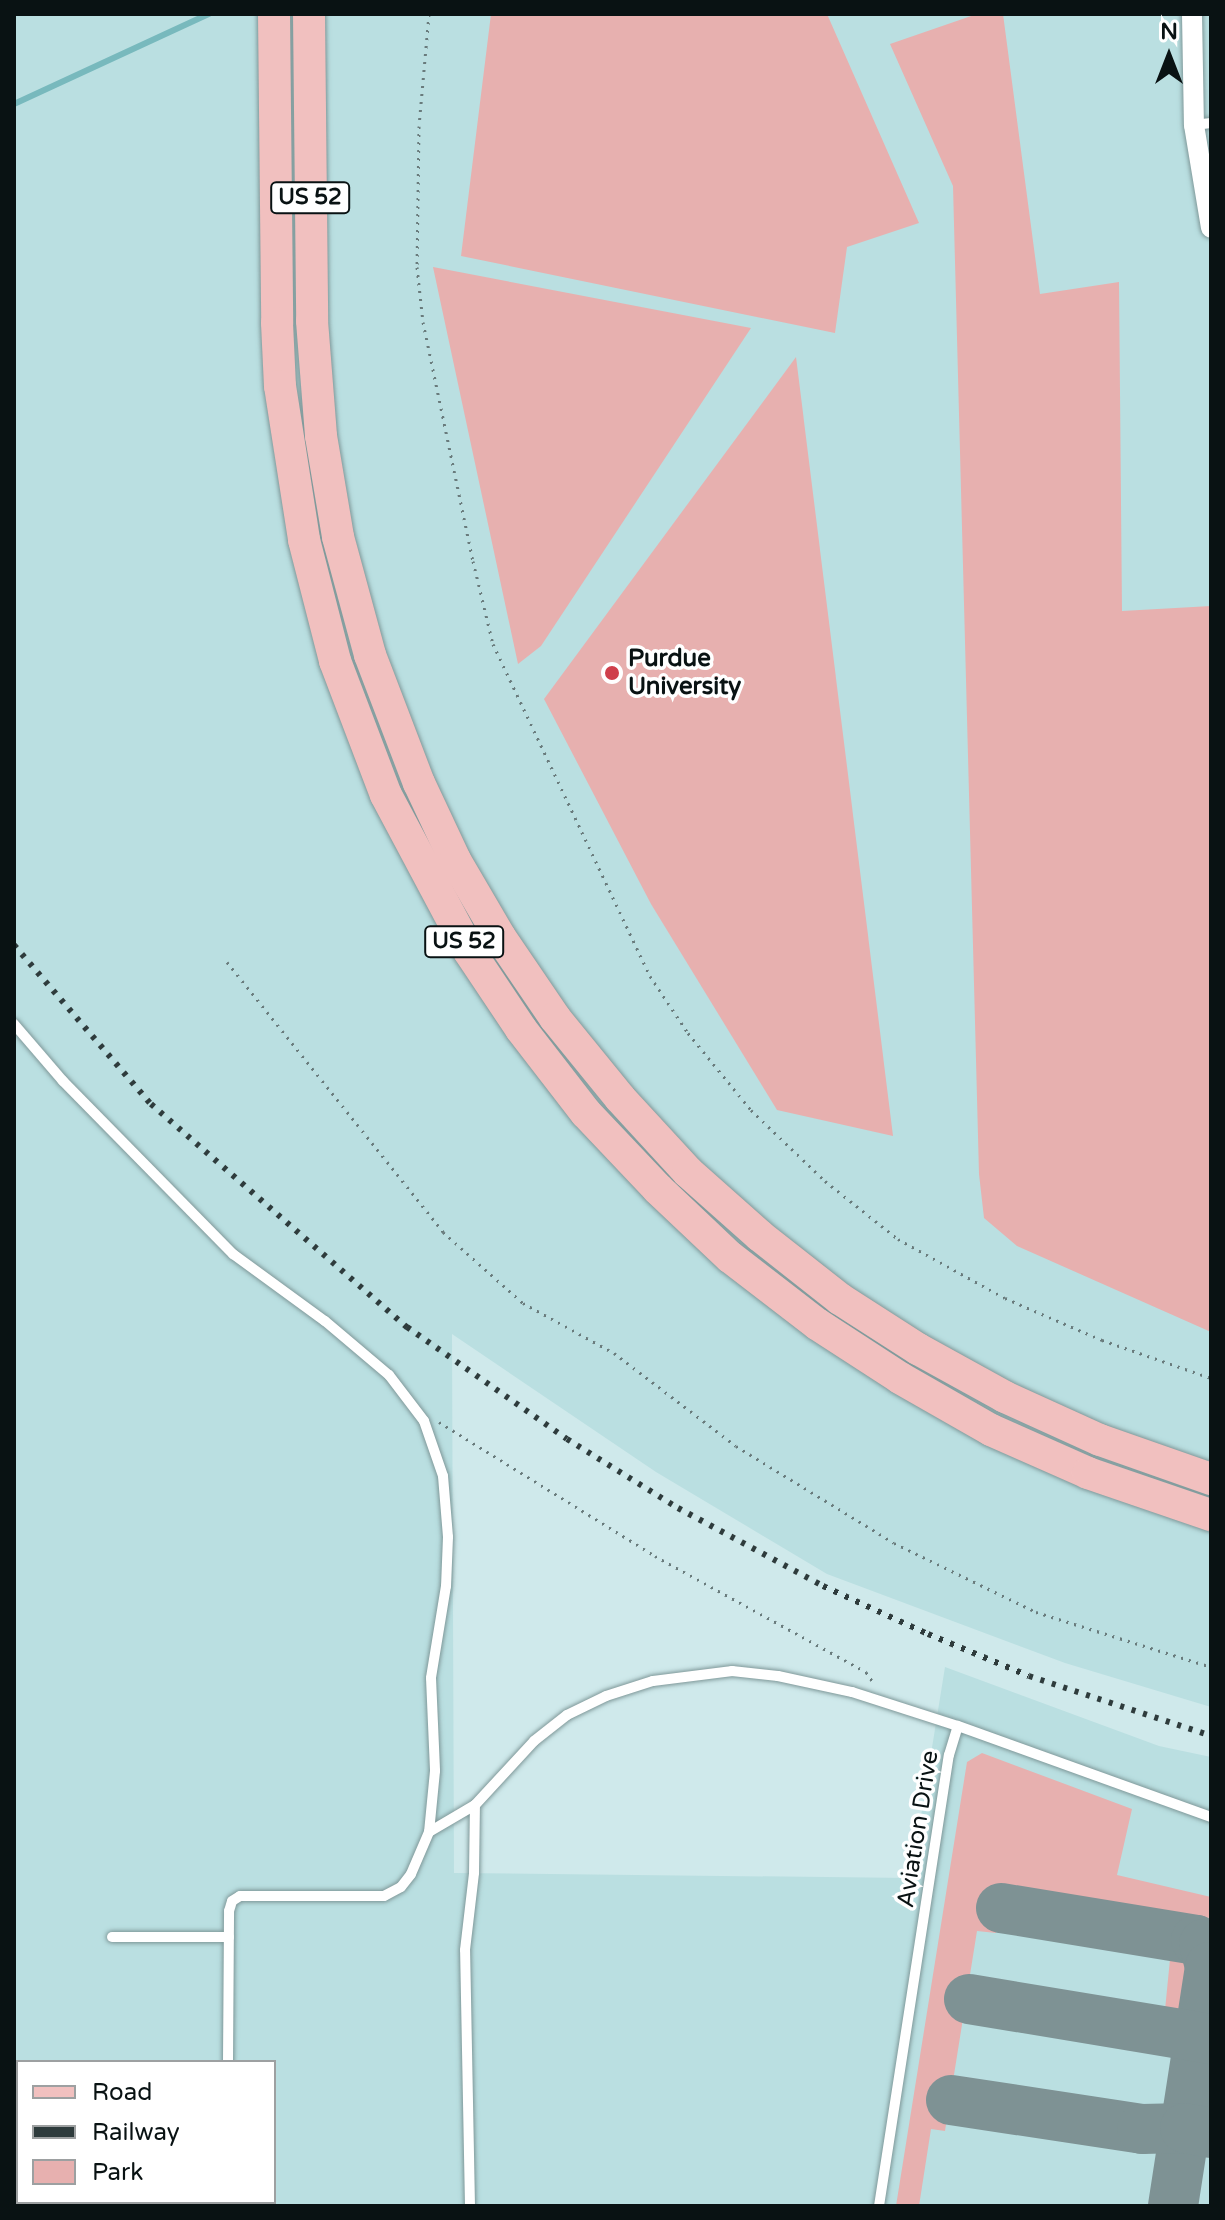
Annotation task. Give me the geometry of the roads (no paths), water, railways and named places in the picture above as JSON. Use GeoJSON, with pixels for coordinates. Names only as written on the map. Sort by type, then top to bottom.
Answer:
{"type":"FeatureCollection","features":[{"type":"Feature","properties":{"kind":"main road","name":"US 52"},"geometry":{"type":"LineString","coordinates":[[274,14],[277,339],[287,440],[304,540],[335,661],[386,795],[469,951],[521,1029],[617,1146],[730,1257],[817,1324],[900,1378],[991,1430],[1088,1473],[1211,1515]]}},
{"type":"Feature","properties":{"kind":"main road","name":"US 52"},"geometry":{"type":"LineString","coordinates":[[309,14],[312,321],[321,436],[338,537],[370,655],[419,783],[455,860],[500,937],[555,1018],[620,1098],[679,1161],[760,1236],[840,1299],[918,1349],[1005,1397],[1100,1440],[1211,1479]]}},
{"type":"Feature","properties":{"kind":"street"},"geometry":{"type":"LineString","coordinates":[[1192,14],[1211,228]]}},
{"type":"Feature","properties":{"kind":"lane"},"geometry":{"type":"LineString","coordinates":[[14,1024],[63,1081],[233,1254],[325,1321],[389,1375],[424,1421],[443,1476],[448,1537],[446,1586],[431,1678],[435,1771],[429,1832],[411,1874],[401,1887],[384,1896],[240,1896],[232,1901],[229,1911],[228,2060]]}},
{"type":"Feature","properties":{"kind":"lane"},"geometry":{"type":"LineString","coordinates":[[429,1832],[475,1805],[534,1741],[567,1715],[606,1696],[653,1681],[732,1671],[778,1676],[874,1698],[958,1726]]}},
{"type":"Feature","properties":{"kind":"lane","name":"Aviation Drive"},"geometry":{"type":"LineString","coordinates":[[879,2206],[949,1755],[958,1726],[1211,1817]]}},
{"type":"Feature","properties":{"kind":"lane"},"geometry":{"type":"LineString","coordinates":[[470,2206],[465,1950],[474,1873],[475,1805]]}},
{"type":"Feature","properties":{"kind":"lane"},"geometry":{"type":"LineString","coordinates":[[112,1937],[229,1937]]}},
{"type":"Feature","properties":{"kind":"waterway"},"geometry":{"type":"LineString","coordinates":[[14,104],[209,14]]}},
{"type":"Feature","properties":{"kind":"railway"},"geometry":{"type":"LineString","coordinates":[[14,945],[151,1104],[407,1327],[567,1439],[678,1508],[823,1586],[1029,1676],[1211,1736]]}},
{"type":"Feature","properties":{"kind":"place","name":"Purdue University"},"geometry":{"type":"Point","coordinates":[612,673]}}]}
